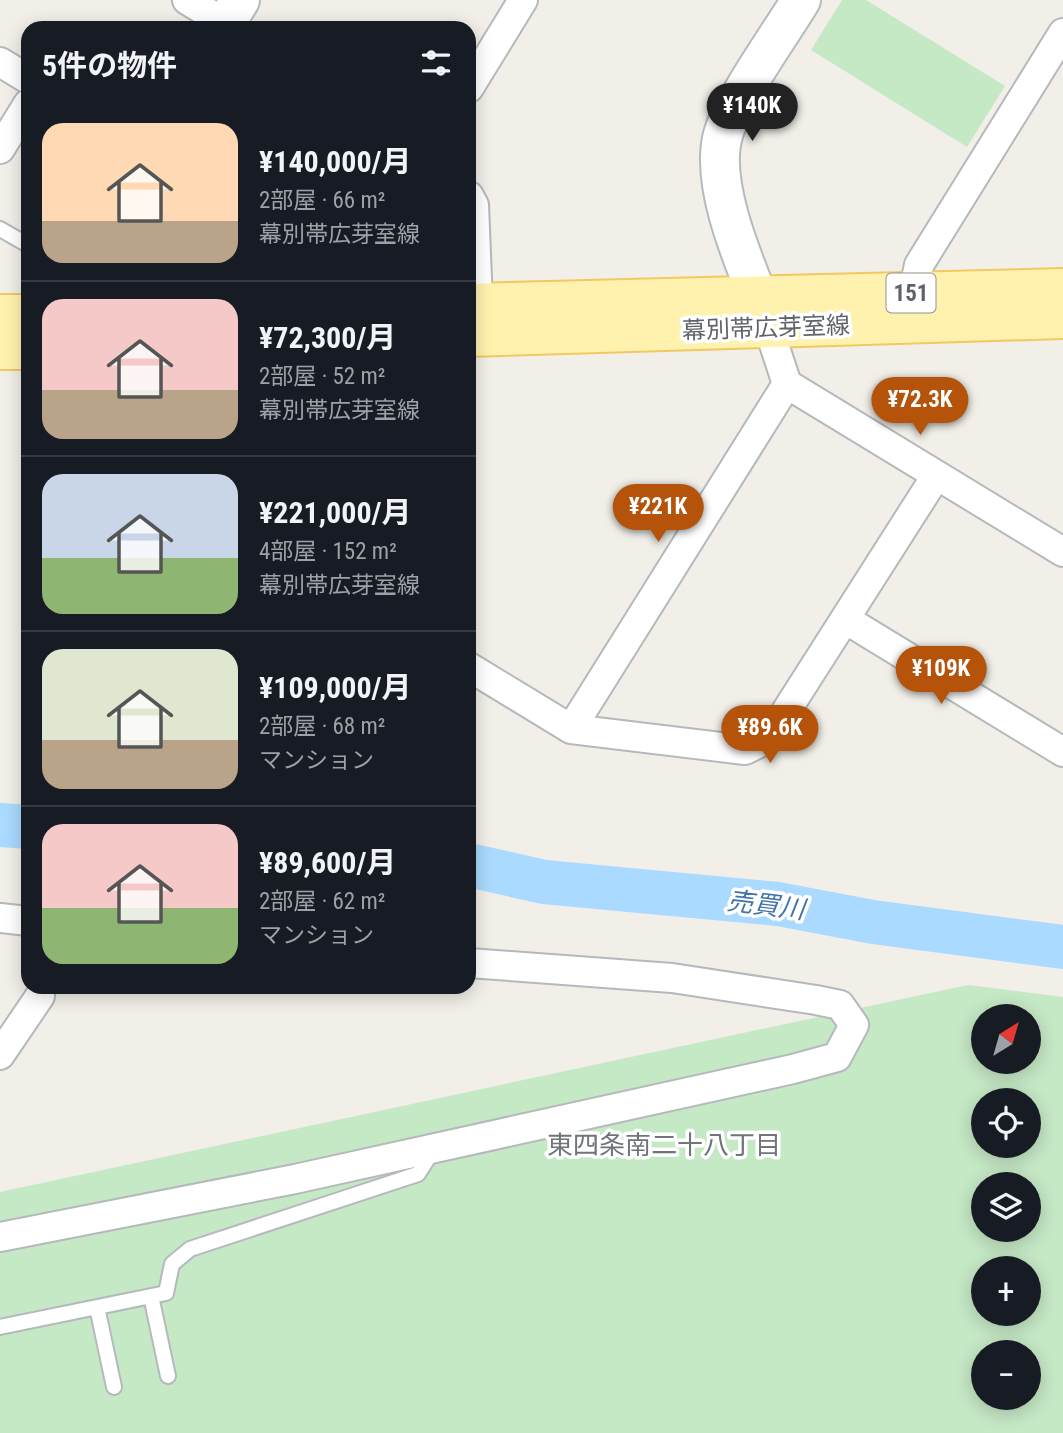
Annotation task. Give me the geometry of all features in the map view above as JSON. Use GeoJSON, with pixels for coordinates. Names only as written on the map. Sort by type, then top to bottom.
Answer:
{"type":"FeatureCollection","features":[{"type":"Feature","properties":{"kind":"main road","name":"幕別帯広芽室線"},"geometry":{"type":"LineString","coordinates":[[763,313],[913,293],[1063,288]]}},
{"type":"Feature","properties":{"kind":"main road"},"geometry":{"type":"LineString","coordinates":[[0,314],[21,313]]}},
{"type":"Feature","properties":{"kind":"main road","name":"幕別帯広芽室線"},"geometry":{"type":"LineString","coordinates":[[476,315],[763,313],[1063,319]]}},
{"type":"Feature","properties":{"kind":"main road"},"geometry":{"type":"LineString","coordinates":[[0,350],[21,350]]}},
{"type":"Feature","properties":{"kind":"street"},"geometry":{"type":"LineString","coordinates":[[187,0],[231,20]]}},
{"type":"Feature","properties":{"kind":"street"},"geometry":{"type":"LineString","coordinates":[[476,77],[523,0]]}},
{"type":"Feature","properties":{"kind":"street"},"geometry":{"type":"LineString","coordinates":[[801,0],[736,107],[722,136],[722,174],[734,232],[787,384],[1063,552]]}},
{"type":"Feature","properties":{"kind":"street"},"geometry":{"type":"LineString","coordinates":[[913,293],[919,265],[1063,33]]}},
{"type":"Feature","properties":{"kind":"street"},"geometry":{"type":"LineString","coordinates":[[0,62],[21,75]]}},
{"type":"Feature","properties":{"kind":"street"},"geometry":{"type":"LineString","coordinates":[[0,149],[21,115]]}},
{"type":"Feature","properties":{"kind":"street"},"geometry":{"type":"LineString","coordinates":[[571,729],[787,384]]}},
{"type":"Feature","properties":{"kind":"street"},"geometry":{"type":"LineString","coordinates":[[476,671],[571,729],[745,750],[769,738],[936,476]]}},
{"type":"Feature","properties":{"kind":"street"},"geometry":{"type":"LineString","coordinates":[[845,619],[1063,752]]}},
{"type":"Feature","properties":{"kind":"street"},"geometry":{"type":"LineString","coordinates":[[0,918],[21,920]]}},
{"type":"Feature","properties":{"kind":"street"},"geometry":{"type":"LineString","coordinates":[[0,1237],[254,1187],[837,1057],[854,1025],[840,1005],[816,1000],[672,978],[476,964]]}},
{"type":"Feature","properties":{"kind":"street"},"geometry":{"type":"LineString","coordinates":[[0,1055],[40,996]]}},
{"type":"Feature","properties":{"kind":"lane"},"geometry":{"type":"LineString","coordinates":[[0,229],[21,241]]}},
{"type":"Feature","properties":{"kind":"lane"},"geometry":{"type":"LineString","coordinates":[[0,1327],[166,1293],[172,1264],[190,1249],[418,1174],[436,1146]]}},
{"type":"Feature","properties":{"kind":"lane"},"geometry":{"type":"LineString","coordinates":[[151,1296],[168,1377]]}},
{"type":"Feature","properties":{"kind":"lane"},"geometry":{"type":"LineString","coordinates":[[97,1307],[114,1387]]}},
{"type":"Feature","properties":{"kind":"green space"},"geometry":{"type":"Polygon","coordinates":[[[842,0],[866,0],[1005,86],[967,147],[811,50],[842,0]]]}},
{"type":"Feature","properties":{"kind":"green space"},"geometry":{"type":"Polygon","coordinates":[[[968,985],[1063,997],[1063,1433],[0,1433],[0,1192],[968,985]]]}},
{"type":"Feature","properties":{"kind":"waterway","name":"売買川"},"geometry":{"type":"LineString","coordinates":[[0,825],[21,826]]}},
{"type":"Feature","properties":{"kind":"waterway","name":"売買川"},"geometry":{"type":"LineString","coordinates":[[476,867],[544,882],[778,904],[873,922],[1063,947]]}},
{"type":"Feature","properties":{"kind":"district","name":"東四条南二十八丁目"},"geometry":{"type":"Point","coordinates":[664,1145]}}]}
